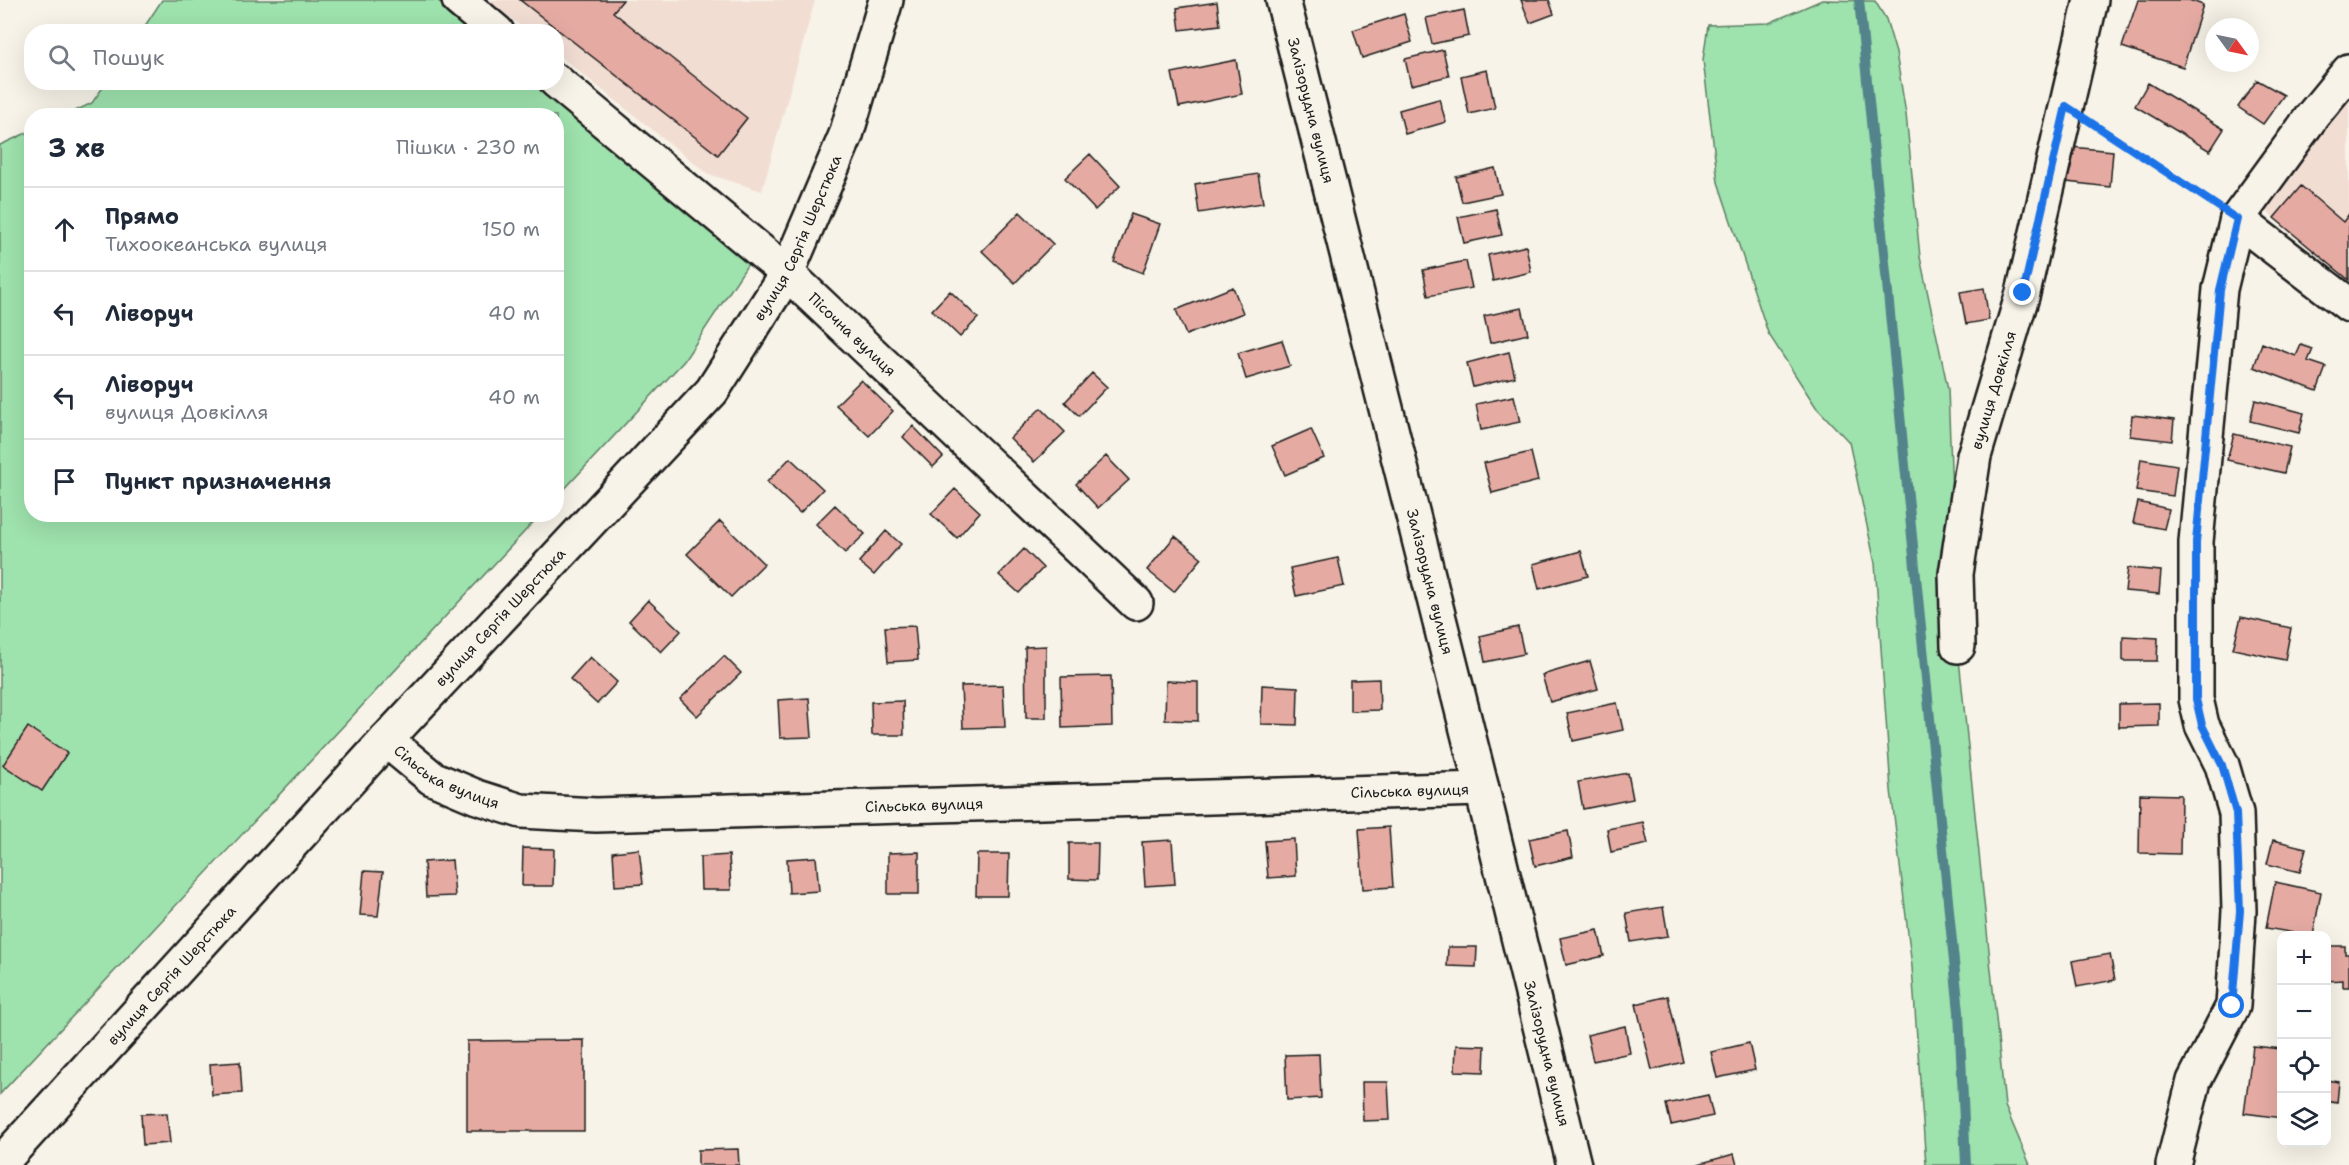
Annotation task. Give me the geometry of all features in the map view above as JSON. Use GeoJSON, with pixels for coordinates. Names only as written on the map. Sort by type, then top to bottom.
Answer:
{"type":"FeatureCollection","features":[{"type":"Feature","properties":{"kind":"street"},"geometry":{"type":"LineString","coordinates":[[459,0],[488,24]]}},
{"type":"Feature","properties":{"kind":"street","name":"вулиця Сергія Шерстюка"},"geometry":{"type":"LineString","coordinates":[[0,1164],[386,740],[712,391],[787,273],[846,135],[886,0]]}},
{"type":"Feature","properties":{"kind":"street","name":"Залізорудна вулиця"},"geometry":{"type":"LineString","coordinates":[[1283,0],[1482,789],[1574,1165]]}},
{"type":"Feature","properties":{"kind":"street","name":"вулиця Довкілля"},"geometry":{"type":"LineString","coordinates":[[1958,646],[1956,574],[1974,456],[2023,293],[2091,0]]}},
{"type":"Feature","properties":{"kind":"street"},"geometry":{"type":"LineString","coordinates":[[2173,1165],[2194,1081],[2232,1006],[2240,911],[2236,813],[2222,765],[2202,725],[2196,699],[2196,542],[2220,290],[2237,219],[2349,70]]}},
{"type":"Feature","properties":{"kind":"street","name":"Пісочна вулиця"},"geometry":{"type":"LineString","coordinates":[[564,88],[787,273],[1136,603]]}},
{"type":"Feature","properties":{"kind":"street"},"geometry":{"type":"LineString","coordinates":[[2237,219],[2349,305]]}},
{"type":"Feature","properties":{"kind":"street","name":"Сільська вулиця"},"geometry":{"type":"LineString","coordinates":[[386,740],[432,778],[521,812],[596,815],[1482,789]]}},
{"type":"Feature","properties":{"kind":"path"},"geometry":{"type":"LineString","coordinates":[[2066,106],[2237,219]]}},
{"type":"Feature","properties":{"kind":"shaded area"},"geometry":{"type":"Polygon","coordinates":[[[488,0],[815,0],[762,191],[708,174],[564,60],[564,24],[518,24],[488,0]]]}},
{"type":"Feature","properties":{"kind":"shaded area"},"geometry":{"type":"Polygon","coordinates":[[[2349,96],[2349,280],[2259,205],[2349,96]]]}},
{"type":"Feature","properties":{"kind":"green space"},"geometry":{"type":"Polygon","coordinates":[[[162,0],[437,0],[466,24],[146,24],[162,0]]]}},
{"type":"Feature","properties":{"kind":"green space"},"geometry":{"type":"Polygon","coordinates":[[[1822,0],[1875,1],[1886,19],[1896,53],[1906,114],[1920,257],[1948,389],[1958,649],[2005,1106],[2030,1165],[1926,1165],[1912,967],[1891,790],[1875,563],[1849,442],[1816,407],[1768,333],[1718,182],[1703,60],[1708,25],[1769,23],[1822,0]]]}},
{"type":"Feature","properties":{"kind":"green space"},"geometry":{"type":"Polygon","coordinates":[[[101,90],[542,90],[564,108],[82,108],[92,103],[101,90]]]}},
{"type":"Feature","properties":{"kind":"green space"},"geometry":{"type":"Polygon","coordinates":[[[564,108],[748,264],[684,361],[564,490],[564,108]]]}},
{"type":"Feature","properties":{"kind":"green space"},"geometry":{"type":"Polygon","coordinates":[[[24,134],[24,522],[533,522],[0,1094],[0,145],[24,134]]]}},
{"type":"Feature","properties":{"kind":"building"},"geometry":{"type":"Polygon","coordinates":[[[520,0],[623,0],[613,12],[747,118],[718,155],[564,34],[564,24],[551,24],[520,0]]]}},
{"type":"Feature","properties":{"kind":"building"},"geometry":{"type":"Polygon","coordinates":[[[1521,0],[1549,0],[1554,14],[1530,23],[1521,0]]]}},
{"type":"Feature","properties":{"kind":"building"},"geometry":{"type":"Polygon","coordinates":[[[2138,0],[2189,0],[2203,5],[2183,67],[2122,47],[2138,0]]]}},
{"type":"Feature","properties":{"kind":"building"},"geometry":{"type":"Polygon","coordinates":[[[1217,2],[1220,25],[1180,30],[1177,8],[1217,2]]]}},
{"type":"Feature","properties":{"kind":"building"},"geometry":{"type":"Polygon","coordinates":[[[1464,10],[1469,36],[1432,44],[1426,18],[1464,10]]]}},
{"type":"Feature","properties":{"kind":"building"},"geometry":{"type":"Polygon","coordinates":[[[1404,14],[1412,42],[1362,58],[1353,30],[1404,14]]]}},
{"type":"Feature","properties":{"kind":"building"},"geometry":{"type":"Polygon","coordinates":[[[1443,50],[1449,76],[1411,85],[1405,59],[1443,50]]]}},
{"type":"Feature","properties":{"kind":"building"},"geometry":{"type":"Polygon","coordinates":[[[1236,60],[1242,94],[1179,107],[1172,73],[1236,60]]]}},
{"type":"Feature","properties":{"kind":"building"},"geometry":{"type":"Polygon","coordinates":[[[1487,70],[1495,108],[1469,114],[1461,76],[1487,70]]]}},
{"type":"Feature","properties":{"kind":"building"},"geometry":{"type":"Polygon","coordinates":[[[2257,80],[2284,95],[2263,124],[2238,107],[2257,80]]]}},
{"type":"Feature","properties":{"kind":"building"},"geometry":{"type":"Polygon","coordinates":[[[2148,83],[2224,129],[2210,151],[2135,106],[2148,83]]]}},
{"type":"Feature","properties":{"kind":"building"},"geometry":{"type":"Polygon","coordinates":[[[1439,99],[1446,122],[1405,134],[1399,110],[1439,99]]]}},
{"type":"Feature","properties":{"kind":"building"},"geometry":{"type":"Polygon","coordinates":[[[2071,147],[2113,151],[2110,187],[2067,182],[2071,147]]]}},
{"type":"Feature","properties":{"kind":"building"},"geometry":{"type":"Polygon","coordinates":[[[1090,154],[1120,186],[1095,210],[1065,178],[1090,154]]]}},
{"type":"Feature","properties":{"kind":"building"},"geometry":{"type":"Polygon","coordinates":[[[1495,168],[1501,194],[1462,202],[1456,177],[1495,168]]]}},
{"type":"Feature","properties":{"kind":"building"},"geometry":{"type":"Polygon","coordinates":[[[1258,174],[1263,203],[1199,213],[1195,184],[1258,174]]]}},
{"type":"Feature","properties":{"kind":"building"},"geometry":{"type":"Polygon","coordinates":[[[2301,186],[2343,222],[2349,214],[2349,280],[2274,218],[2301,186]]]}},
{"type":"Feature","properties":{"kind":"building"},"geometry":{"type":"Polygon","coordinates":[[[1496,209],[1502,235],[1464,243],[1458,217],[1496,209]]]}},
{"type":"Feature","properties":{"kind":"building"},"geometry":{"type":"Polygon","coordinates":[[[1020,212],[1053,244],[1015,283],[982,251],[1020,212]]]}},
{"type":"Feature","properties":{"kind":"building"},"geometry":{"type":"Polygon","coordinates":[[[1131,214],[1160,224],[1143,273],[1114,262],[1131,214]]]}},
{"type":"Feature","properties":{"kind":"building"},"geometry":{"type":"Polygon","coordinates":[[[1526,246],[1531,272],[1493,281],[1488,255],[1526,246]]]}},
{"type":"Feature","properties":{"kind":"building"},"geometry":{"type":"Polygon","coordinates":[[[1466,261],[1472,288],[1428,296],[1423,270],[1466,261]]]}},
{"type":"Feature","properties":{"kind":"building"},"geometry":{"type":"Polygon","coordinates":[[[1233,287],[1243,313],[1186,335],[1176,310],[1233,287]]]}},
{"type":"Feature","properties":{"kind":"building"},"geometry":{"type":"Polygon","coordinates":[[[1984,288],[1989,320],[1966,324],[1960,292],[1984,288]]]}},
{"type":"Feature","properties":{"kind":"building"},"geometry":{"type":"Polygon","coordinates":[[[950,291],[978,318],[960,337],[932,310],[950,291]]]}},
{"type":"Feature","properties":{"kind":"building"},"geometry":{"type":"Polygon","coordinates":[[[1522,308],[1528,334],[1490,343],[1484,316],[1522,308]]]}},
{"type":"Feature","properties":{"kind":"building"},"geometry":{"type":"Polygon","coordinates":[[[1282,340],[1290,366],[1246,379],[1238,353],[1282,340]]]}},
{"type":"Feature","properties":{"kind":"building"},"geometry":{"type":"Polygon","coordinates":[[[2262,343],[2296,356],[2301,345],[2313,349],[2308,361],[2326,367],[2317,391],[2254,367],[2262,343]]]}},
{"type":"Feature","properties":{"kind":"building"},"geometry":{"type":"Polygon","coordinates":[[[1509,352],[1515,377],[1473,387],[1467,363],[1509,352]]]}},
{"type":"Feature","properties":{"kind":"building"},"geometry":{"type":"Polygon","coordinates":[[[1092,373],[1107,387],[1079,416],[1065,402],[1092,373]]]}},
{"type":"Feature","properties":{"kind":"building"},"geometry":{"type":"Polygon","coordinates":[[[861,380],[893,411],[869,436],[836,405],[861,380]]]}},
{"type":"Feature","properties":{"kind":"building"},"geometry":{"type":"Polygon","coordinates":[[[1514,396],[1520,422],[1481,430],[1476,404],[1514,396]]]}},
{"type":"Feature","properties":{"kind":"building"},"geometry":{"type":"Polygon","coordinates":[[[2255,400],[2304,413],[2299,433],[2250,421],[2255,400]]]}},
{"type":"Feature","properties":{"kind":"building"},"geometry":{"type":"Polygon","coordinates":[[[1041,408],[1065,432],[1034,462],[1010,438],[1041,408]]]}},
{"type":"Feature","properties":{"kind":"building"},"geometry":{"type":"Polygon","coordinates":[[[2132,415],[2174,420],[2172,441],[2130,436],[2132,415]]]}},
{"type":"Feature","properties":{"kind":"building"},"geometry":{"type":"Polygon","coordinates":[[[913,426],[943,457],[933,467],[903,437],[913,426]]]}},
{"type":"Feature","properties":{"kind":"building"},"geometry":{"type":"Polygon","coordinates":[[[1311,429],[1324,458],[1285,475],[1272,446],[1311,429]]]}},
{"type":"Feature","properties":{"kind":"building"},"geometry":{"type":"Polygon","coordinates":[[[2234,434],[2290,447],[2284,473],[2227,460],[2234,434]]]}},
{"type":"Feature","properties":{"kind":"building"},"geometry":{"type":"Polygon","coordinates":[[[1531,452],[1538,481],[1492,493],[1484,463],[1531,452]]]}},
{"type":"Feature","properties":{"kind":"building"},"geometry":{"type":"Polygon","coordinates":[[[1106,456],[1129,480],[1098,508],[1076,484],[1106,456]]]}},
{"type":"Feature","properties":{"kind":"building"},"geometry":{"type":"Polygon","coordinates":[[[790,458],[823,489],[800,513],[767,482],[790,458]]]}},
{"type":"Feature","properties":{"kind":"building"},"geometry":{"type":"Polygon","coordinates":[[[2141,459],[2177,465],[2173,496],[2136,491],[2141,459]]]}},
{"type":"Feature","properties":{"kind":"building"},"geometry":{"type":"Polygon","coordinates":[[[955,489],[980,512],[957,538],[931,514],[955,489]]]}},
{"type":"Feature","properties":{"kind":"building"},"geometry":{"type":"Polygon","coordinates":[[[2138,502],[2169,509],[2164,529],[2133,523],[2138,502]]]}},
{"type":"Feature","properties":{"kind":"building"},"geometry":{"type":"Polygon","coordinates":[[[835,505],[865,534],[845,553],[816,524],[835,505]]]}},
{"type":"Feature","properties":{"kind":"building"},"geometry":{"type":"Polygon","coordinates":[[[720,521],[764,564],[731,597],[687,554],[720,521]]]}},
{"type":"Feature","properties":{"kind":"building"},"geometry":{"type":"Polygon","coordinates":[[[886,531],[901,544],[874,575],[859,562],[886,531]]]}},
{"type":"Feature","properties":{"kind":"building"},"geometry":{"type":"Polygon","coordinates":[[[1175,536],[1202,558],[1174,592],[1147,570],[1175,536]]]}},
{"type":"Feature","properties":{"kind":"building"},"geometry":{"type":"Polygon","coordinates":[[[1024,549],[1043,568],[1019,593],[999,575],[1024,549]]]}},
{"type":"Feature","properties":{"kind":"building"},"geometry":{"type":"Polygon","coordinates":[[[1581,551],[1588,576],[1539,589],[1533,564],[1581,551]]]}},
{"type":"Feature","properties":{"kind":"building"},"geometry":{"type":"Polygon","coordinates":[[[1338,558],[1344,586],[1296,596],[1290,568],[1338,558]]]}},
{"type":"Feature","properties":{"kind":"building"},"geometry":{"type":"Polygon","coordinates":[[[2128,568],[2161,571],[2159,594],[2125,591],[2128,568]]]}},
{"type":"Feature","properties":{"kind":"building"},"geometry":{"type":"Polygon","coordinates":[[[648,600],[681,631],[661,652],[629,621],[648,600]]]}},
{"type":"Feature","properties":{"kind":"building"},"geometry":{"type":"Polygon","coordinates":[[[2241,617],[2291,628],[2285,660],[2233,649],[2241,617]]]}},
{"type":"Feature","properties":{"kind":"building"},"geometry":{"type":"Polygon","coordinates":[[[915,626],[918,660],[888,662],[885,627],[915,626]]]}},
{"type":"Feature","properties":{"kind":"building"},"geometry":{"type":"Polygon","coordinates":[[[1518,627],[1524,654],[1485,662],[1480,636],[1518,627]]]}},
{"type":"Feature","properties":{"kind":"building"},"geometry":{"type":"Polygon","coordinates":[[[2123,636],[2158,638],[2157,661],[2123,661],[2123,636]]]}},
{"type":"Feature","properties":{"kind":"building"},"geometry":{"type":"Polygon","coordinates":[[[1046,646],[1046,718],[1026,718],[1025,647],[1046,646]]]}},
{"type":"Feature","properties":{"kind":"building"},"geometry":{"type":"Polygon","coordinates":[[[724,656],[741,673],[697,716],[680,699],[724,656]]]}},
{"type":"Feature","properties":{"kind":"building"},"geometry":{"type":"Polygon","coordinates":[[[590,657],[617,682],[597,704],[570,679],[590,657]]]}},
{"type":"Feature","properties":{"kind":"building"},"geometry":{"type":"Polygon","coordinates":[[[1590,661],[1598,689],[1550,702],[1542,675],[1590,661]]]}},
{"type":"Feature","properties":{"kind":"building"},"geometry":{"type":"Polygon","coordinates":[[[1111,676],[1112,726],[1062,728],[1061,677],[1111,676]]]}},
{"type":"Feature","properties":{"kind":"building"},"geometry":{"type":"Polygon","coordinates":[[[1379,679],[1380,710],[1350,711],[1350,680],[1379,679]]]}},
{"type":"Feature","properties":{"kind":"building"},"geometry":{"type":"Polygon","coordinates":[[[1166,681],[1198,682],[1198,721],[1165,720],[1166,681]]]}},
{"type":"Feature","properties":{"kind":"building"},"geometry":{"type":"Polygon","coordinates":[[[1003,685],[1005,727],[963,728],[961,686],[1003,685]]]}},
{"type":"Feature","properties":{"kind":"building"},"geometry":{"type":"Polygon","coordinates":[[[1262,685],[1298,687],[1297,725],[1261,724],[1262,685]]]}},
{"type":"Feature","properties":{"kind":"building"},"geometry":{"type":"Polygon","coordinates":[[[809,698],[812,737],[780,738],[778,700],[809,698]]]}},
{"type":"Feature","properties":{"kind":"building"},"geometry":{"type":"Polygon","coordinates":[[[903,701],[904,735],[872,735],[871,702],[903,701]]]}},
{"type":"Feature","properties":{"kind":"building"},"geometry":{"type":"Polygon","coordinates":[[[1617,703],[1623,730],[1573,741],[1567,713],[1617,703]]]}},
{"type":"Feature","properties":{"kind":"building"},"geometry":{"type":"Polygon","coordinates":[[[2159,703],[2159,726],[2119,727],[2119,704],[2159,703]]]}},
{"type":"Feature","properties":{"kind":"building"},"geometry":{"type":"Polygon","coordinates":[[[28,727],[67,753],[42,791],[3,765],[28,727]]]}},
{"type":"Feature","properties":{"kind":"building"},"geometry":{"type":"Polygon","coordinates":[[[1628,773],[1633,799],[1583,809],[1578,782],[1628,773]]]}},
{"type":"Feature","properties":{"kind":"building"},"geometry":{"type":"Polygon","coordinates":[[[2140,794],[2181,795],[2180,854],[2139,853],[2140,794]]]}},
{"type":"Feature","properties":{"kind":"building"},"geometry":{"type":"Polygon","coordinates":[[[1643,822],[1648,844],[1611,852],[1607,829],[1643,822]]]}},
{"type":"Feature","properties":{"kind":"building"},"geometry":{"type":"Polygon","coordinates":[[[1389,827],[1393,887],[1363,889],[1359,829],[1389,827]]]}},
{"type":"Feature","properties":{"kind":"building"},"geometry":{"type":"Polygon","coordinates":[[[1568,831],[1573,857],[1535,866],[1529,839],[1568,831]]]}},
{"type":"Feature","properties":{"kind":"building"},"geometry":{"type":"Polygon","coordinates":[[[1294,839],[1296,876],[1268,878],[1265,841],[1294,839]]]}},
{"type":"Feature","properties":{"kind":"building"},"geometry":{"type":"Polygon","coordinates":[[[1172,840],[1175,884],[1145,886],[1142,842],[1172,840]]]}},
{"type":"Feature","properties":{"kind":"building"},"geometry":{"type":"Polygon","coordinates":[[[2273,840],[2306,848],[2300,872],[2267,864],[2273,840]]]}},
{"type":"Feature","properties":{"kind":"building"},"geometry":{"type":"Polygon","coordinates":[[[1069,843],[1098,843],[1097,880],[1069,879],[1069,843]]]}},
{"type":"Feature","properties":{"kind":"building"},"geometry":{"type":"Polygon","coordinates":[[[523,848],[554,849],[553,886],[522,886],[523,848]]]}},
{"type":"Feature","properties":{"kind":"building"},"geometry":{"type":"Polygon","coordinates":[[[639,849],[643,884],[615,886],[613,852],[639,849]]]}},
{"type":"Feature","properties":{"kind":"building"},"geometry":{"type":"Polygon","coordinates":[[[919,852],[919,894],[888,894],[888,853],[919,852]]]}},
{"type":"Feature","properties":{"kind":"building"},"geometry":{"type":"Polygon","coordinates":[[[977,854],[1009,854],[1008,896],[976,896],[977,854]]]}},
{"type":"Feature","properties":{"kind":"building"},"geometry":{"type":"Polygon","coordinates":[[[729,855],[731,890],[701,890],[700,857],[729,855]]]}},
{"type":"Feature","properties":{"kind":"building"},"geometry":{"type":"Polygon","coordinates":[[[816,857],[819,891],[789,893],[787,859],[816,857]]]}},
{"type":"Feature","properties":{"kind":"building"},"geometry":{"type":"Polygon","coordinates":[[[452,860],[455,896],[426,897],[424,862],[452,860]]]}},
{"type":"Feature","properties":{"kind":"building"},"geometry":{"type":"Polygon","coordinates":[[[364,871],[383,872],[378,916],[360,915],[364,871]]]}},
{"type":"Feature","properties":{"kind":"building"},"geometry":{"type":"Polygon","coordinates":[[[2275,882],[2321,892],[2314,931],[2284,931],[2266,928],[2275,882]]]}},
{"type":"Feature","properties":{"kind":"building"},"geometry":{"type":"Polygon","coordinates":[[[1663,907],[1668,936],[1631,942],[1626,913],[1663,907]]]}},
{"type":"Feature","properties":{"kind":"building"},"geometry":{"type":"Polygon","coordinates":[[[1598,930],[1604,956],[1566,965],[1560,938],[1598,930]]]}},
{"type":"Feature","properties":{"kind":"building"},"geometry":{"type":"Polygon","coordinates":[[[2331,946],[2345,946],[2345,954],[2349,954],[2349,987],[2343,987],[2343,980],[2331,981],[2331,946]]]}},
{"type":"Feature","properties":{"kind":"building"},"geometry":{"type":"Polygon","coordinates":[[[1448,947],[1477,947],[1476,967],[1447,966],[1448,947]]]}},
{"type":"Feature","properties":{"kind":"building"},"geometry":{"type":"Polygon","coordinates":[[[2110,954],[2115,980],[2077,987],[2072,961],[2110,954]]]}},
{"type":"Feature","properties":{"kind":"building"},"geometry":{"type":"Polygon","coordinates":[[[1668,996],[1683,1062],[1652,1070],[1636,1004],[1668,996]]]}},
{"type":"Feature","properties":{"kind":"building"},"geometry":{"type":"Polygon","coordinates":[[[1625,1026],[1630,1053],[1593,1061],[1587,1035],[1625,1026]]]}},
{"type":"Feature","properties":{"kind":"building"},"geometry":{"type":"Polygon","coordinates":[[[584,1040],[584,1131],[467,1131],[467,1041],[584,1040]]]}},
{"type":"Feature","properties":{"kind":"building"},"geometry":{"type":"Polygon","coordinates":[[[1749,1043],[1755,1070],[1717,1078],[1711,1052],[1749,1043]]]}},
{"type":"Feature","properties":{"kind":"building"},"geometry":{"type":"Polygon","coordinates":[[[1456,1045],[1485,1046],[1484,1072],[1455,1071],[1456,1045]]]}},
{"type":"Feature","properties":{"kind":"building"},"geometry":{"type":"Polygon","coordinates":[[[2253,1046],[2277,1048],[2277,1117],[2244,1113],[2253,1046]]]}},
{"type":"Feature","properties":{"kind":"building"},"geometry":{"type":"Polygon","coordinates":[[[1319,1054],[1321,1098],[1287,1100],[1285,1055],[1319,1054]]]}},
{"type":"Feature","properties":{"kind":"building"},"geometry":{"type":"Polygon","coordinates":[[[240,1062],[242,1093],[212,1095],[210,1064],[240,1062]]]}},
{"type":"Feature","properties":{"kind":"building"},"geometry":{"type":"Polygon","coordinates":[[[2331,1081],[2339,1082],[2337,1103],[2331,1102],[2331,1081]]]}},
{"type":"Feature","properties":{"kind":"building"},"geometry":{"type":"Polygon","coordinates":[[[1362,1082],[1388,1082],[1390,1120],[1363,1121],[1362,1082]]]}},
{"type":"Feature","properties":{"kind":"building"},"geometry":{"type":"Polygon","coordinates":[[[1708,1095],[1713,1116],[1671,1125],[1666,1104],[1708,1095]]]}},
{"type":"Feature","properties":{"kind":"building"},"geometry":{"type":"Polygon","coordinates":[[[167,1113],[170,1143],[143,1145],[141,1114],[167,1113]]]}},
{"type":"Feature","properties":{"kind":"building"},"geometry":{"type":"Polygon","coordinates":[[[738,1149],[739,1165],[698,1165],[698,1150],[738,1149]]]}},
{"type":"Feature","properties":{"kind":"building"},"geometry":{"type":"Polygon","coordinates":[[[1734,1154],[1737,1165],[1698,1165],[1698,1164],[1734,1154]]]}},
{"type":"Feature","properties":{"kind":"waterway"},"geometry":{"type":"LineString","coordinates":[[1859,0],[1959,1012],[1966,1165]]}},
{"type":"Feature","properties":{"kind":"route"},"geometry":{"type":"LineString","coordinates":[[2023,293],[2066,106],[2237,219],[2220,290],[2196,542],[2196,699],[2202,725],[2222,765],[2236,813],[2240,911],[2232,1006]]}}]}
